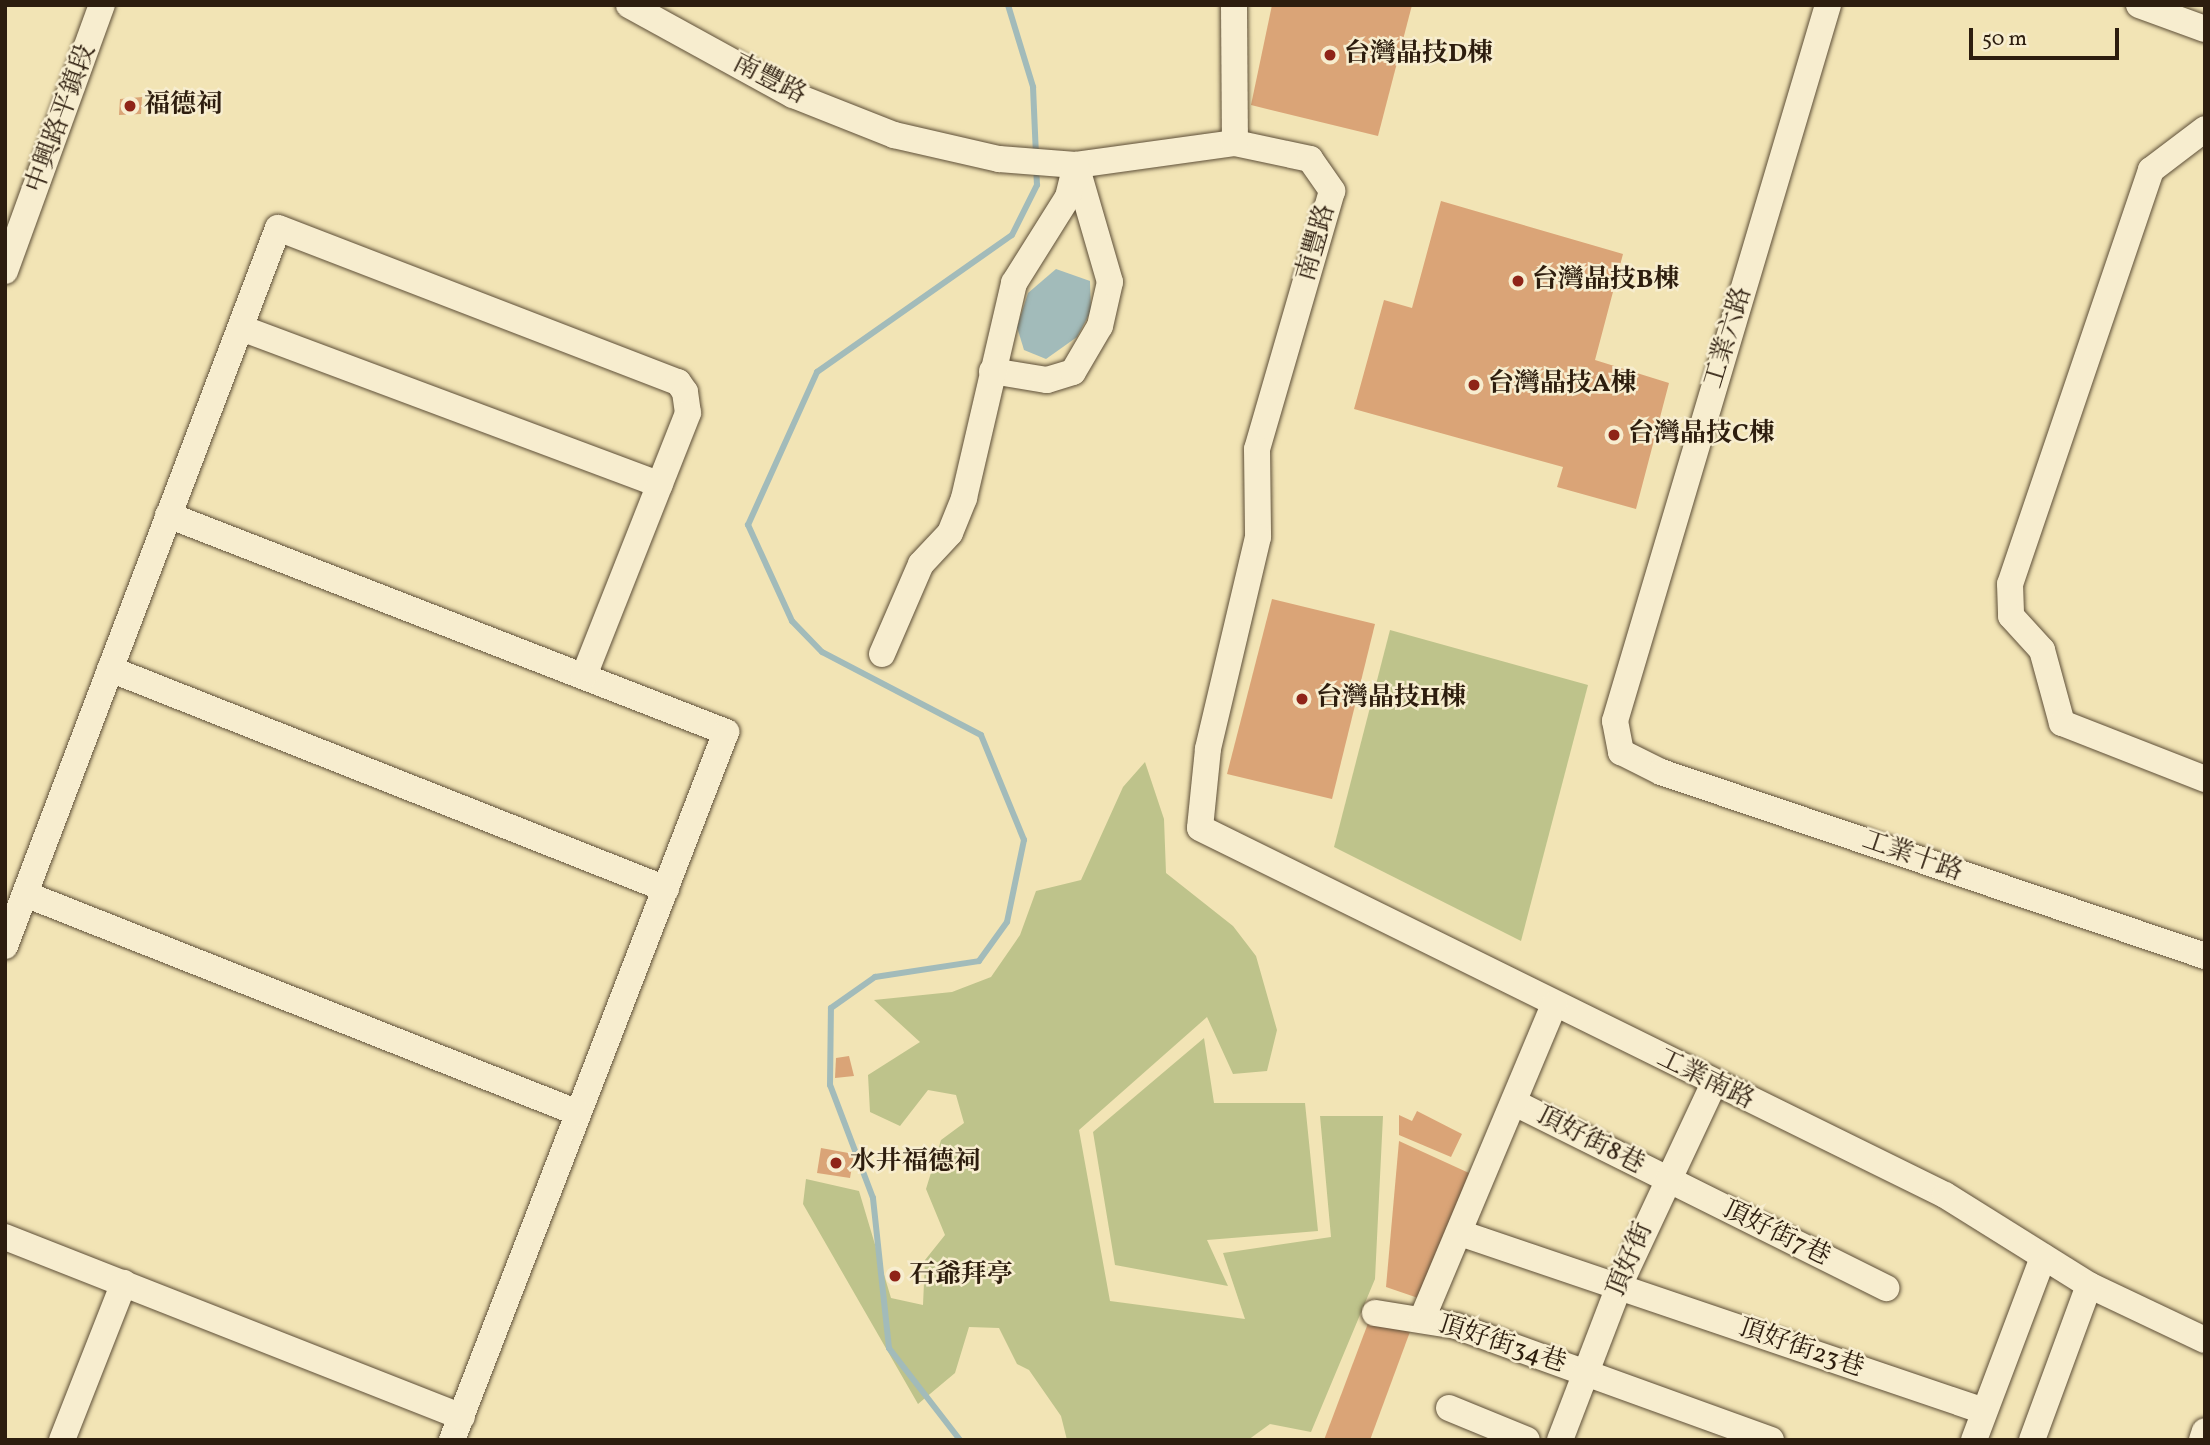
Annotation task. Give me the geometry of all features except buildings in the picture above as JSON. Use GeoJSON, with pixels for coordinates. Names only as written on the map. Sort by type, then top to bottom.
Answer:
{"type":"FeatureCollection","features":[{"type":"Feature","properties":{"kind":"street","name":"中興路平鎮段"},"geometry":{"type":"LineString","coordinates":[[5,271],[103,5]]}},
{"type":"Feature","properties":{"kind":"street","name":"南豐路"},"geometry":{"type":"LineString","coordinates":[[629,5],[793,95],[894,135],[999,159],[1076,165],[1235,143],[1310,159],[1332,191],[1257,449],[1258,537],[1208,748],[1200,828]]}},
{"type":"Feature","properties":{"kind":"street"},"geometry":{"type":"LineString","coordinates":[[1234,5],[1235,143]]}},
{"type":"Feature","properties":{"kind":"street","name":"工業六路"},"geometry":{"type":"LineString","coordinates":[[1621,752],[1615,720],[1828,5]]}},
{"type":"Feature","properties":{"kind":"street"},"geometry":{"type":"LineString","coordinates":[[2139,5],[2205,29]]}},
{"type":"Feature","properties":{"kind":"street"},"geometry":{"type":"LineString","coordinates":[[2205,129],[2151,170],[2010,584],[2011,616],[2042,650],[2062,723],[2205,779]]}},
{"type":"Feature","properties":{"kind":"street"},"geometry":{"type":"LineString","coordinates":[[883,654],[920,564],[950,533],[964,498],[1014,283],[1068,197],[1076,165]]}},
{"type":"Feature","properties":{"kind":"street"},"geometry":{"type":"LineString","coordinates":[[992,372],[1047,380],[1073,372],[1100,326],[1110,282],[1076,165]]}},
{"type":"Feature","properties":{"kind":"street"},"geometry":{"type":"LineString","coordinates":[[5,946],[278,228],[338,246],[678,382],[688,413],[584,677]]}},
{"type":"Feature","properties":{"kind":"street"},"geometry":{"type":"LineString","coordinates":[[241,328],[660,485]]}},
{"type":"Feature","properties":{"kind":"street"},"geometry":{"type":"LineString","coordinates":[[5,1237],[124,1283],[457,1428],[726,732],[168,515]]}},
{"type":"Feature","properties":{"kind":"street"},"geometry":{"type":"LineString","coordinates":[[110,669],[666,889]]}},
{"type":"Feature","properties":{"kind":"street","name":"工業十路"},"geometry":{"type":"LineString","coordinates":[[1621,752],[1661,772],[2205,956]]}},
{"type":"Feature","properties":{"kind":"street","name":"工業南路"},"geometry":{"type":"LineString","coordinates":[[1200,828],[1713,1086],[1945,1195],[2089,1285],[2205,1340]]}},
{"type":"Feature","properties":{"kind":"street"},"geometry":{"type":"LineString","coordinates":[[25,894],[578,1113]]}},
{"type":"Feature","properties":{"kind":"street"},"geometry":{"type":"LineString","coordinates":[[1422,1319],[1515,1103],[1554,1004]]}},
{"type":"Feature","properties":{"kind":"street","name":"頂好街"},"geometry":{"type":"LineString","coordinates":[[1560,1440],[1619,1286],[1665,1179],[1713,1086]]}},
{"type":"Feature","properties":{"kind":"street","name":"頂好街8巷"},"geometry":{"type":"LineString","coordinates":[[1515,1103],[1665,1179]]}},
{"type":"Feature","properties":{"kind":"street","name":"頂好街7巷"},"geometry":{"type":"LineString","coordinates":[[1665,1179],[1886,1288]]}},
{"type":"Feature","properties":{"kind":"street","name":"頂好街23巷"},"geometry":{"type":"LineString","coordinates":[[1460,1233],[1984,1411]]}},
{"type":"Feature","properties":{"kind":"street"},"geometry":{"type":"LineString","coordinates":[[1974,1440],[2043,1257]]}},
{"type":"Feature","properties":{"kind":"street"},"geometry":{"type":"LineString","coordinates":[[62,1440],[124,1283]]}},
{"type":"Feature","properties":{"kind":"street"},"geometry":{"type":"LineString","coordinates":[[2032,1440],[2089,1285]]}},
{"type":"Feature","properties":{"kind":"street","name":"頂好街34巷"},"geometry":{"type":"LineString","coordinates":[[1375,1313],[1422,1319],[1587,1373],[1771,1440]]}},
{"type":"Feature","properties":{"kind":"street"},"geometry":{"type":"LineString","coordinates":[[1449,1408],[1527,1440]]}},
{"type":"Feature","properties":{"kind":"street"},"geometry":{"type":"LineString","coordinates":[[2202,1440],[2205,1431]]}},
{"type":"Feature","properties":{"kind":"green space"},"geometry":{"type":"Polygon","coordinates":[[[1390,630],[1588,685],[1521,941],[1334,847],[1390,630]]]}},
{"type":"Feature","properties":{"kind":"green space"},"geometry":{"type":"Polygon","coordinates":[[[1145,762],[1164,819],[1166,873],[1233,926],[1256,956],[1277,1030],[1267,1071],[1233,1074],[1207,1017],[1079,1130],[1110,1301],[1245,1319],[1223,1253],[1331,1237],[1320,1116],[1383,1116],[1375,1279],[1311,1432],[1270,1424],[1248,1440],[1067,1440],[1061,1416],[1029,1370],[1017,1364],[999,1328],[969,1327],[955,1373],[918,1404],[803,1204],[806,1179],[859,1191],[891,1298],[923,1305],[925,1260],[945,1235],[926,1189],[941,1140],[964,1123],[956,1095],[928,1090],[900,1126],[870,1112],[868,1075],[920,1042],[874,1000],[952,992],[991,977],[1020,935],[1036,891],[1081,880],[1123,787],[1145,762]]]}},
{"type":"Feature","properties":{"kind":"green space"},"geometry":{"type":"Polygon","coordinates":[[[1204,1038],[1214,1103],[1305,1103],[1318,1231],[1207,1240],[1228,1286],[1115,1265],[1093,1132],[1204,1038]]]}},
{"type":"Feature","properties":{"kind":"water"},"geometry":{"type":"Polygon","coordinates":[[[1056,269],[1090,281],[1091,311],[1077,337],[1046,359],[1024,350],[1017,327],[1028,293],[1056,269]]]}},
{"type":"Feature","properties":{"kind":"waterway"},"geometry":{"type":"LineString","coordinates":[[1008,5],[1033,87],[1036,156]]}},
{"type":"Feature","properties":{"kind":"waterway"},"geometry":{"type":"LineString","coordinates":[[960,1440],[889,1348],[873,1198],[830,1085],[831,1008],[875,977],[979,961],[1007,922],[1024,840],[981,735],[822,652],[792,621],[748,525],[817,372],[1012,235],[1037,185],[1036,167]]}},
{"type":"Feature","properties":{"kind":"place","name":"台灣晶技D棟"},"geometry":{"type":"Point","coordinates":[1330,55]}},
{"type":"Feature","properties":{"kind":"place","name":"福德祠"},"geometry":{"type":"Point","coordinates":[130,106]}},
{"type":"Feature","properties":{"kind":"place","name":"台灣晶技B棟"},"geometry":{"type":"Point","coordinates":[1518,281]}},
{"type":"Feature","properties":{"kind":"place","name":"台灣晶技A棟"},"geometry":{"type":"Point","coordinates":[1474,385]}},
{"type":"Feature","properties":{"kind":"place","name":"台灣晶技C棟"},"geometry":{"type":"Point","coordinates":[1614,435]}},
{"type":"Feature","properties":{"kind":"place","name":"台灣晶技H棟"},"geometry":{"type":"Point","coordinates":[1302,699]}},
{"type":"Feature","properties":{"kind":"place","name":"水井福德祠"},"geometry":{"type":"Point","coordinates":[836,1163]}},
{"type":"Feature","properties":{"kind":"place","name":"石爺拜亭"},"geometry":{"type":"Point","coordinates":[895,1276]}}]}
